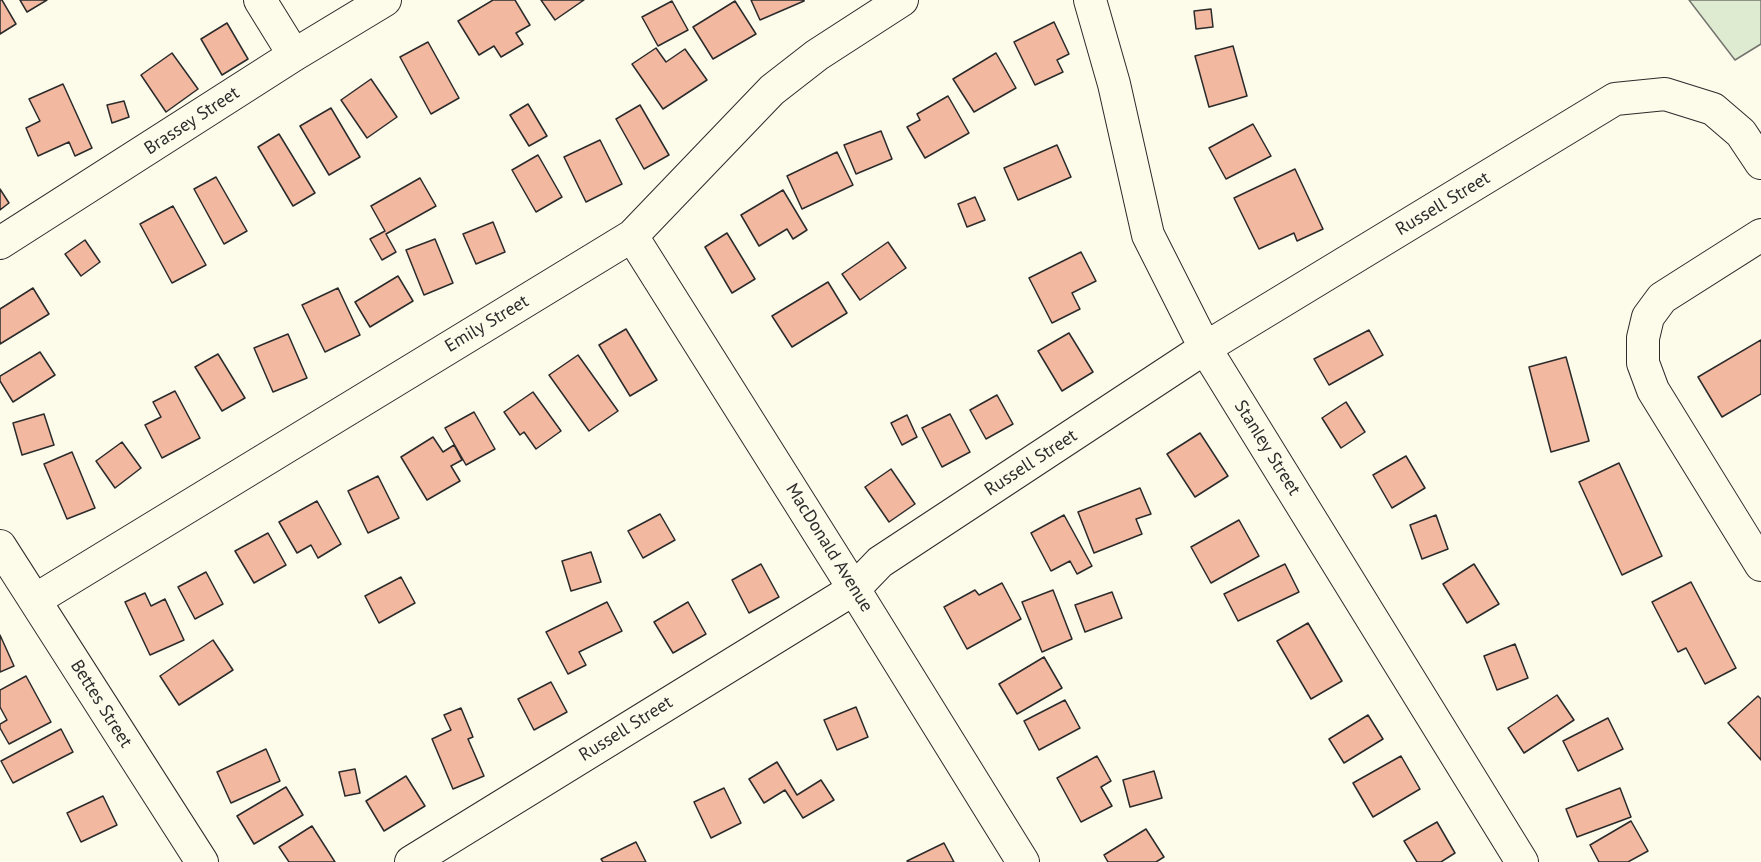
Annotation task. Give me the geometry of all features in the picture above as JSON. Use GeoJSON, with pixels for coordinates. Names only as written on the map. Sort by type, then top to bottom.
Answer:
{"type":"FeatureCollection","features":[{"type":"Feature","properties":{"kind":"street"},"geometry":{"type":"LineString","coordinates":[[260,0],[294,55]]}},
{"type":"Feature","properties":{"kind":"street","name":"Brassey Street"},"geometry":{"type":"LineString","coordinates":[[0,243],[294,55],[385,0]]}},
{"type":"Feature","properties":{"kind":"street","name":"Emily Street"},"geometry":{"type":"LineString","coordinates":[[35,600],[632,236],[772,90],[817,55],[902,0]]}},
{"type":"Feature","properties":{"kind":"street","name":"Stanley Street"},"geometry":{"type":"LineString","coordinates":[[1090,0],[1114,84],[1148,235],[1205,348],[1522,862]]}},
{"type":"Feature","properties":{"kind":"street","name":"Russell Street"},"geometry":{"type":"LineString","coordinates":[[421,860],[854,589],[880,562],[1205,348],[1615,99],[1665,94],[1713,109],[1741,133],[1761,163]]}},
{"type":"Feature","properties":{"kind":"street"},"geometry":{"type":"LineString","coordinates":[[1761,235],[1662,298],[1648,317],[1643,338],[1643,363],[1653,390],[1761,565]]}},
{"type":"Feature","properties":{"kind":"street","name":"MacDonald Avenue"},"geometry":{"type":"LineString","coordinates":[[632,236],[1023,862]]}},
{"type":"Feature","properties":{"kind":"street","name":"Bettes Street"},"geometry":{"type":"LineString","coordinates":[[1,549],[202,862]]}},
{"type":"Feature","properties":{"kind":"green space"},"geometry":{"type":"Polygon","coordinates":[[[1689,0],[1761,0],[1761,44],[1735,60],[1689,0]]]}},
{"type":"Feature","properties":{"kind":"building"},"geometry":{"type":"Polygon","coordinates":[[[0,0],[16,24],[0,34],[0,0]]]}},
{"type":"Feature","properties":{"kind":"building"},"geometry":{"type":"Polygon","coordinates":[[[20,0],[47,0],[27,12],[20,0]]]}},
{"type":"Feature","properties":{"kind":"building"},"geometry":{"type":"Polygon","coordinates":[[[493,0],[515,0],[530,25],[516,33],[523,44],[501,57],[494,46],[479,55],[458,21],[493,0]]]}},
{"type":"Feature","properties":{"kind":"building"},"geometry":{"type":"Polygon","coordinates":[[[541,0],[584,0],[555,20],[541,0]]]}},
{"type":"Feature","properties":{"kind":"building"},"geometry":{"type":"Polygon","coordinates":[[[751,0],[804,0],[804,1],[760,20],[751,0]]]}},
{"type":"Feature","properties":{"kind":"building"},"geometry":{"type":"Polygon","coordinates":[[[672,1],[688,30],[658,46],[642,17],[672,1]]]}},
{"type":"Feature","properties":{"kind":"building"},"geometry":{"type":"Polygon","coordinates":[[[735,1],[756,34],[713,59],[693,27],[735,1]]]}},
{"type":"Feature","properties":{"kind":"building"},"geometry":{"type":"Polygon","coordinates":[[[1211,9],[1213,27],[1196,29],[1194,11],[1211,9]]]}},
{"type":"Feature","properties":{"kind":"building"},"geometry":{"type":"Polygon","coordinates":[[[1054,22],[1069,54],[1057,60],[1063,72],[1035,85],[1014,42],[1054,22]]]}},
{"type":"Feature","properties":{"kind":"building"},"geometry":{"type":"Polygon","coordinates":[[[227,23],[248,59],[222,75],[201,39],[227,23]]]}},
{"type":"Feature","properties":{"kind":"building"},"geometry":{"type":"Polygon","coordinates":[[[428,42],[459,98],[431,114],[400,57],[428,42]]]}},
{"type":"Feature","properties":{"kind":"building"},"geometry":{"type":"Polygon","coordinates":[[[1233,46],[1247,96],[1209,107],[1195,56],[1233,46]]]}},
{"type":"Feature","properties":{"kind":"building"},"geometry":{"type":"Polygon","coordinates":[[[656,48],[666,62],[685,49],[707,80],[663,109],[632,64],[656,48]]]}},
{"type":"Feature","properties":{"kind":"building"},"geometry":{"type":"Polygon","coordinates":[[[172,53],[198,89],[166,112],[141,75],[172,53]]]}},
{"type":"Feature","properties":{"kind":"building"},"geometry":{"type":"Polygon","coordinates":[[[996,53],[1016,88],[974,112],[953,79],[996,53]]]}},
{"type":"Feature","properties":{"kind":"building"},"geometry":{"type":"Polygon","coordinates":[[[371,79],[397,117],[367,138],[341,100],[371,79]]]}},
{"type":"Feature","properties":{"kind":"building"},"geometry":{"type":"Polygon","coordinates":[[[63,84],[92,148],[75,156],[69,142],[38,156],[26,128],[40,121],[29,99],[63,84]]]}},
{"type":"Feature","properties":{"kind":"building"},"geometry":{"type":"Polygon","coordinates":[[[948,96],[969,133],[925,158],[907,127],[920,120],[917,114],[948,96]]]}},
{"type":"Feature","properties":{"kind":"building"},"geometry":{"type":"Polygon","coordinates":[[[124,101],[129,117],[112,123],[107,105],[124,101]]]}},
{"type":"Feature","properties":{"kind":"building"},"geometry":{"type":"Polygon","coordinates":[[[528,104],[547,136],[529,146],[510,115],[528,104]]]}},
{"type":"Feature","properties":{"kind":"building"},"geometry":{"type":"Polygon","coordinates":[[[640,105],[669,155],[644,169],[616,119],[640,105]]]}},
{"type":"Feature","properties":{"kind":"building"},"geometry":{"type":"Polygon","coordinates":[[[331,108],[360,157],[329,175],[300,126],[331,108]]]}},
{"type":"Feature","properties":{"kind":"building"},"geometry":{"type":"Polygon","coordinates":[[[1253,124],[1271,156],[1226,179],[1209,148],[1253,124]]]}},
{"type":"Feature","properties":{"kind":"building"},"geometry":{"type":"Polygon","coordinates":[[[881,131],[892,159],[856,174],[844,145],[881,131]]]}},
{"type":"Feature","properties":{"kind":"building"},"geometry":{"type":"Polygon","coordinates":[[[279,134],[315,193],[293,206],[258,147],[279,134]]]}},
{"type":"Feature","properties":{"kind":"building"},"geometry":{"type":"Polygon","coordinates":[[[600,140],[622,184],[586,202],[564,157],[600,140]]]}},
{"type":"Feature","properties":{"kind":"building"},"geometry":{"type":"Polygon","coordinates":[[[1057,145],[1071,177],[1018,200],[1004,168],[1057,145]]]}},
{"type":"Feature","properties":{"kind":"building"},"geometry":{"type":"Polygon","coordinates":[[[837,152],[853,185],[802,209],[787,176],[837,152]]]}},
{"type":"Feature","properties":{"kind":"building"},"geometry":{"type":"Polygon","coordinates":[[[538,155],[562,197],[536,212],[512,170],[538,155]]]}},
{"type":"Feature","properties":{"kind":"building"},"geometry":{"type":"Polygon","coordinates":[[[1295,169],[1323,229],[1297,241],[1294,233],[1259,249],[1234,198],[1295,169]]]}},
{"type":"Feature","properties":{"kind":"building"},"geometry":{"type":"Polygon","coordinates":[[[216,177],[247,231],[224,244],[194,189],[216,177]]]}},
{"type":"Feature","properties":{"kind":"building"},"geometry":{"type":"Polygon","coordinates":[[[420,178],[436,206],[386,234],[396,252],[382,260],[370,239],[385,231],[371,206],[420,178]]]}},
{"type":"Feature","properties":{"kind":"building"},"geometry":{"type":"Polygon","coordinates":[[[0,189],[9,203],[0,210],[0,189]]]}},
{"type":"Feature","properties":{"kind":"building"},"geometry":{"type":"Polygon","coordinates":[[[783,190],[807,230],[793,239],[787,229],[759,246],[741,215],[783,190]]]}},
{"type":"Feature","properties":{"kind":"building"},"geometry":{"type":"Polygon","coordinates":[[[975,197],[985,220],[967,227],[958,204],[975,197]]]}},
{"type":"Feature","properties":{"kind":"building"},"geometry":{"type":"Polygon","coordinates":[[[173,206],[206,265],[172,283],[140,224],[173,206]]]}},
{"type":"Feature","properties":{"kind":"building"},"geometry":{"type":"Polygon","coordinates":[[[493,222],[505,252],[476,264],[463,234],[493,222]]]}},
{"type":"Feature","properties":{"kind":"building"},"geometry":{"type":"Polygon","coordinates":[[[727,233],[755,279],[732,293],[705,247],[727,233]]]}},
{"type":"Feature","properties":{"kind":"building"},"geometry":{"type":"Polygon","coordinates":[[[435,239],[453,283],[424,295],[406,250],[435,239]]]}},
{"type":"Feature","properties":{"kind":"building"},"geometry":{"type":"Polygon","coordinates":[[[85,240],[100,262],[81,276],[65,254],[85,240]]]}},
{"type":"Feature","properties":{"kind":"building"},"geometry":{"type":"Polygon","coordinates":[[[888,242],[906,268],[860,300],[842,274],[888,242]]]}},
{"type":"Feature","properties":{"kind":"building"},"geometry":{"type":"Polygon","coordinates":[[[1081,252],[1096,281],[1072,293],[1080,309],[1052,323],[1029,278],[1081,252]]]}},
{"type":"Feature","properties":{"kind":"building"},"geometry":{"type":"Polygon","coordinates":[[[398,276],[413,301],[370,327],[355,302],[398,276]]]}},
{"type":"Feature","properties":{"kind":"building"},"geometry":{"type":"Polygon","coordinates":[[[828,282],[847,313],[792,347],[772,316],[828,282]]]}},
{"type":"Feature","properties":{"kind":"building"},"geometry":{"type":"Polygon","coordinates":[[[33,288],[49,314],[0,344],[0,309],[33,288]]]}},
{"type":"Feature","properties":{"kind":"building"},"geometry":{"type":"Polygon","coordinates":[[[338,288],[360,335],[325,352],[302,305],[338,288]]]}},
{"type":"Feature","properties":{"kind":"building"},"geometry":{"type":"Polygon","coordinates":[[[626,329],[657,380],[630,396],[599,345],[626,329]]]}},
{"type":"Feature","properties":{"kind":"building"},"geometry":{"type":"Polygon","coordinates":[[[1369,330],[1383,355],[1329,385],[1314,359],[1369,330]]]}},
{"type":"Feature","properties":{"kind":"building"},"geometry":{"type":"Polygon","coordinates":[[[1069,333],[1093,372],[1062,391],[1038,351],[1069,333]]]}},
{"type":"Feature","properties":{"kind":"building"},"geometry":{"type":"Polygon","coordinates":[[[288,334],[307,378],[273,392],[254,348],[288,334]]]}},
{"type":"Feature","properties":{"kind":"building"},"geometry":{"type":"Polygon","coordinates":[[[1761,340],[1761,394],[1722,417],[1698,377],[1761,340]]]}},
{"type":"Feature","properties":{"kind":"building"},"geometry":{"type":"Polygon","coordinates":[[[40,352],[55,375],[13,402],[0,381],[0,376],[40,352]]]}},
{"type":"Feature","properties":{"kind":"building"},"geometry":{"type":"Polygon","coordinates":[[[218,354],[245,398],[222,411],[195,367],[218,354]]]}},
{"type":"Feature","properties":{"kind":"building"},"geometry":{"type":"Polygon","coordinates":[[[578,355],[618,411],[589,431],[549,375],[578,355]]]}},
{"type":"Feature","properties":{"kind":"building"},"geometry":{"type":"Polygon","coordinates":[[[1566,357],[1589,441],[1551,452],[1529,367],[1566,357]]]}},
{"type":"Feature","properties":{"kind":"building"},"geometry":{"type":"Polygon","coordinates":[[[175,391],[200,438],[162,458],[145,425],[161,417],[153,402],[175,391]]]}},
{"type":"Feature","properties":{"kind":"building"},"geometry":{"type":"Polygon","coordinates":[[[533,392],[561,431],[536,449],[524,432],[520,435],[504,412],[533,392]]]}},
{"type":"Feature","properties":{"kind":"building"},"geometry":{"type":"Polygon","coordinates":[[[997,395],[1013,424],[986,439],[970,410],[997,395]]]}},
{"type":"Feature","properties":{"kind":"building"},"geometry":{"type":"Polygon","coordinates":[[[1346,402],[1365,432],[1341,448],[1322,418],[1346,402]]]}},
{"type":"Feature","properties":{"kind":"building"},"geometry":{"type":"Polygon","coordinates":[[[474,412],[495,449],[466,465],[445,428],[474,412]]]}},
{"type":"Feature","properties":{"kind":"building"},"geometry":{"type":"Polygon","coordinates":[[[44,414],[54,445],[22,455],[13,423],[44,414]]]}},
{"type":"Feature","properties":{"kind":"building"},"geometry":{"type":"Polygon","coordinates":[[[950,414],[970,452],[942,467],[922,428],[950,414]]]}},
{"type":"Feature","properties":{"kind":"building"},"geometry":{"type":"Polygon","coordinates":[[[907,415],[917,437],[902,445],[891,423],[907,415]]]}},
{"type":"Feature","properties":{"kind":"building"},"geometry":{"type":"Polygon","coordinates":[[[1200,433],[1228,476],[1195,497],[1167,454],[1200,433]]]}},
{"type":"Feature","properties":{"kind":"building"},"geometry":{"type":"Polygon","coordinates":[[[433,437],[443,452],[454,445],[462,460],[451,466],[460,481],[427,500],[401,457],[433,437]]]}},
{"type":"Feature","properties":{"kind":"building"},"geometry":{"type":"Polygon","coordinates":[[[122,442],[141,468],[115,488],[96,461],[122,442]]]}},
{"type":"Feature","properties":{"kind":"building"},"geometry":{"type":"Polygon","coordinates":[[[72,452],[95,508],[67,519],[44,464],[72,452]]]}},
{"type":"Feature","properties":{"kind":"building"},"geometry":{"type":"Polygon","coordinates":[[[1406,456],[1425,488],[1392,508],[1373,475],[1406,456]]]}},
{"type":"Feature","properties":{"kind":"building"},"geometry":{"type":"Polygon","coordinates":[[[1619,463],[1662,556],[1622,575],[1579,482],[1619,463]]]}},
{"type":"Feature","properties":{"kind":"building"},"geometry":{"type":"Polygon","coordinates":[[[891,469],[915,504],[889,522],[865,487],[891,469]]]}},
{"type":"Feature","properties":{"kind":"building"},"geometry":{"type":"Polygon","coordinates":[[[378,476],[399,518],[368,533],[348,491],[378,476]]]}},
{"type":"Feature","properties":{"kind":"building"},"geometry":{"type":"Polygon","coordinates":[[[1140,488],[1151,514],[1136,519],[1142,534],[1094,553],[1078,512],[1140,488]]]}},
{"type":"Feature","properties":{"kind":"building"},"geometry":{"type":"Polygon","coordinates":[[[317,501],[341,544],[318,558],[311,545],[297,553],[279,522],[317,501]]]}},
{"type":"Feature","properties":{"kind":"building"},"geometry":{"type":"Polygon","coordinates":[[[660,514],[675,540],[643,558],[628,531],[660,514]]]}},
{"type":"Feature","properties":{"kind":"building"},"geometry":{"type":"Polygon","coordinates":[[[1064,515],[1092,566],[1077,574],[1070,561],[1051,571],[1031,533],[1064,515]]]}},
{"type":"Feature","properties":{"kind":"building"},"geometry":{"type":"Polygon","coordinates":[[[1436,515],[1448,549],[1422,559],[1410,525],[1436,515]]]}},
{"type":"Feature","properties":{"kind":"building"},"geometry":{"type":"Polygon","coordinates":[[[1239,520],[1259,556],[1211,583],[1191,547],[1239,520]]]}},
{"type":"Feature","properties":{"kind":"building"},"geometry":{"type":"Polygon","coordinates":[[[268,533],[286,565],[254,583],[235,551],[268,533]]]}},
{"type":"Feature","properties":{"kind":"building"},"geometry":{"type":"Polygon","coordinates":[[[591,552],[601,582],[571,591],[562,561],[591,552]]]}},
{"type":"Feature","properties":{"kind":"building"},"geometry":{"type":"Polygon","coordinates":[[[761,564],[779,597],[749,613],[732,580],[761,564]]]}},
{"type":"Feature","properties":{"kind":"building"},"geometry":{"type":"Polygon","coordinates":[[[1285,564],[1299,592],[1238,621],[1224,594],[1285,564]]]}},
{"type":"Feature","properties":{"kind":"building"},"geometry":{"type":"Polygon","coordinates":[[[1474,564],[1499,604],[1467,623],[1443,584],[1474,564]]]}},
{"type":"Feature","properties":{"kind":"building"},"geometry":{"type":"Polygon","coordinates":[[[206,572],[223,604],[195,619],[178,587],[206,572]]]}},
{"type":"Feature","properties":{"kind":"building"},"geometry":{"type":"Polygon","coordinates":[[[401,577],[415,603],[379,623],[365,596],[401,577]]]}},
{"type":"Feature","properties":{"kind":"building"},"geometry":{"type":"Polygon","coordinates":[[[1691,582],[1736,668],[1705,684],[1686,648],[1678,652],[1652,602],[1691,582]]]}},
{"type":"Feature","properties":{"kind":"building"},"geometry":{"type":"Polygon","coordinates":[[[1002,583],[1021,619],[967,649],[944,607],[975,590],[979,595],[1002,583]]]}},
{"type":"Feature","properties":{"kind":"building"},"geometry":{"type":"Polygon","coordinates":[[[1053,590],[1072,639],[1042,652],[1022,602],[1053,590]]]}},
{"type":"Feature","properties":{"kind":"building"},"geometry":{"type":"Polygon","coordinates":[[[1112,592],[1122,618],[1085,632],[1075,605],[1112,592]]]}},
{"type":"Feature","properties":{"kind":"building"},"geometry":{"type":"Polygon","coordinates":[[[145,593],[151,606],[165,599],[184,640],[150,655],[125,602],[145,593]]]}},
{"type":"Feature","properties":{"kind":"building"},"geometry":{"type":"Polygon","coordinates":[[[607,602],[622,631],[579,652],[586,665],[568,674],[546,632],[607,602]]]}},
{"type":"Feature","properties":{"kind":"building"},"geometry":{"type":"Polygon","coordinates":[[[688,602],[706,634],[673,653],[654,622],[688,602]]]}},
{"type":"Feature","properties":{"kind":"building"},"geometry":{"type":"Polygon","coordinates":[[[1308,623],[1342,681],[1311,699],[1277,641],[1308,623]]]}},
{"type":"Feature","properties":{"kind":"building"},"geometry":{"type":"Polygon","coordinates":[[[0,635],[14,666],[0,672],[0,635]]]}},
{"type":"Feature","properties":{"kind":"building"},"geometry":{"type":"Polygon","coordinates":[[[213,640],[233,670],[179,705],[160,676],[213,640]]]}},
{"type":"Feature","properties":{"kind":"building"},"geometry":{"type":"Polygon","coordinates":[[[1515,644],[1528,678],[1497,690],[1484,656],[1515,644]]]}},
{"type":"Feature","properties":{"kind":"building"},"geometry":{"type":"Polygon","coordinates":[[[1044,657],[1062,688],[1017,714],[999,684],[1044,657]]]}},
{"type":"Feature","properties":{"kind":"building"},"geometry":{"type":"Polygon","coordinates":[[[26,676],[51,722],[9,744],[0,728],[0,724],[7,720],[0,707],[0,690],[26,676]]]}},
{"type":"Feature","properties":{"kind":"building"},"geometry":{"type":"Polygon","coordinates":[[[551,682],[567,712],[534,730],[518,699],[551,682]]]}},
{"type":"Feature","properties":{"kind":"building"},"geometry":{"type":"Polygon","coordinates":[[[1557,695],[1574,720],[1524,753],[1508,728],[1557,695]]]}},
{"type":"Feature","properties":{"kind":"building"},"geometry":{"type":"Polygon","coordinates":[[[1758,696],[1761,699],[1761,760],[1728,723],[1758,696]]]}},
{"type":"Feature","properties":{"kind":"building"},"geometry":{"type":"Polygon","coordinates":[[[1065,700],[1080,728],[1039,750],[1024,721],[1065,700]]]}},
{"type":"Feature","properties":{"kind":"building"},"geometry":{"type":"Polygon","coordinates":[[[856,707],[868,737],[837,750],[824,720],[856,707]]]}},
{"type":"Feature","properties":{"kind":"building"},"geometry":{"type":"Polygon","coordinates":[[[461,708],[473,737],[468,739],[484,776],[453,789],[432,739],[451,730],[444,715],[461,708]]]}},
{"type":"Feature","properties":{"kind":"building"},"geometry":{"type":"Polygon","coordinates":[[[1368,715],[1383,739],[1344,763],[1329,739],[1368,715]]]}},
{"type":"Feature","properties":{"kind":"building"},"geometry":{"type":"Polygon","coordinates":[[[1608,718],[1623,749],[1578,771],[1563,741],[1608,718]]]}},
{"type":"Feature","properties":{"kind":"building"},"geometry":{"type":"Polygon","coordinates":[[[61,729],[73,752],[13,783],[1,761],[61,729]]]}},
{"type":"Feature","properties":{"kind":"building"},"geometry":{"type":"Polygon","coordinates":[[[266,749],[280,781],[231,803],[217,772],[266,749]]]}},
{"type":"Feature","properties":{"kind":"building"},"geometry":{"type":"Polygon","coordinates":[[[1097,756],[1111,781],[1101,787],[1112,806],[1081,822],[1057,778],[1097,756]]]}},
{"type":"Feature","properties":{"kind":"building"},"geometry":{"type":"Polygon","coordinates":[[[1401,756],[1420,789],[1373,817],[1353,783],[1401,756]]]}},
{"type":"Feature","properties":{"kind":"building"},"geometry":{"type":"Polygon","coordinates":[[[777,762],[797,795],[821,780],[834,800],[803,818],[785,790],[764,803],[749,779],[777,762]]]}},
{"type":"Feature","properties":{"kind":"building"},"geometry":{"type":"Polygon","coordinates":[[[355,769],[360,793],[345,796],[339,772],[355,769]]]}},
{"type":"Feature","properties":{"kind":"building"},"geometry":{"type":"Polygon","coordinates":[[[1154,771],[1162,798],[1130,807],[1123,780],[1154,771]]]}},
{"type":"Feature","properties":{"kind":"building"},"geometry":{"type":"Polygon","coordinates":[[[406,776],[425,806],[384,831],[366,801],[406,776]]]}},
{"type":"Feature","properties":{"kind":"building"},"geometry":{"type":"Polygon","coordinates":[[[286,787],[303,815],[254,844],[237,816],[286,787]]]}},
{"type":"Feature","properties":{"kind":"building"},"geometry":{"type":"Polygon","coordinates":[[[724,788],[741,823],[711,838],[694,802],[724,788]]]}},
{"type":"Feature","properties":{"kind":"building"},"geometry":{"type":"Polygon","coordinates":[[[1620,788],[1631,817],[1577,837],[1566,809],[1620,788]]]}},
{"type":"Feature","properties":{"kind":"building"},"geometry":{"type":"Polygon","coordinates":[[[103,796],[117,825],[81,842],[67,813],[103,796]]]}},
{"type":"Feature","properties":{"kind":"building"},"geometry":{"type":"Polygon","coordinates":[[[1631,821],[1648,851],[1628,862],[1599,862],[1590,845],[1631,821]]]}},
{"type":"Feature","properties":{"kind":"building"},"geometry":{"type":"Polygon","coordinates":[[[1437,822],[1455,853],[1441,862],[1417,862],[1404,841],[1437,822]]]}},
{"type":"Feature","properties":{"kind":"building"},"geometry":{"type":"Polygon","coordinates":[[[312,826],[335,862],[289,862],[279,847],[312,826]]]}},
{"type":"Feature","properties":{"kind":"building"},"geometry":{"type":"Polygon","coordinates":[[[1146,829],[1164,857],[1156,862],[1108,862],[1104,855],[1146,829]]]}},
{"type":"Feature","properties":{"kind":"building"},"geometry":{"type":"Polygon","coordinates":[[[636,842],[646,862],[603,862],[601,859],[636,842]]]}},
{"type":"Feature","properties":{"kind":"building"},"geometry":{"type":"Polygon","coordinates":[[[944,843],[954,862],[907,861],[944,843]]]}}]}
